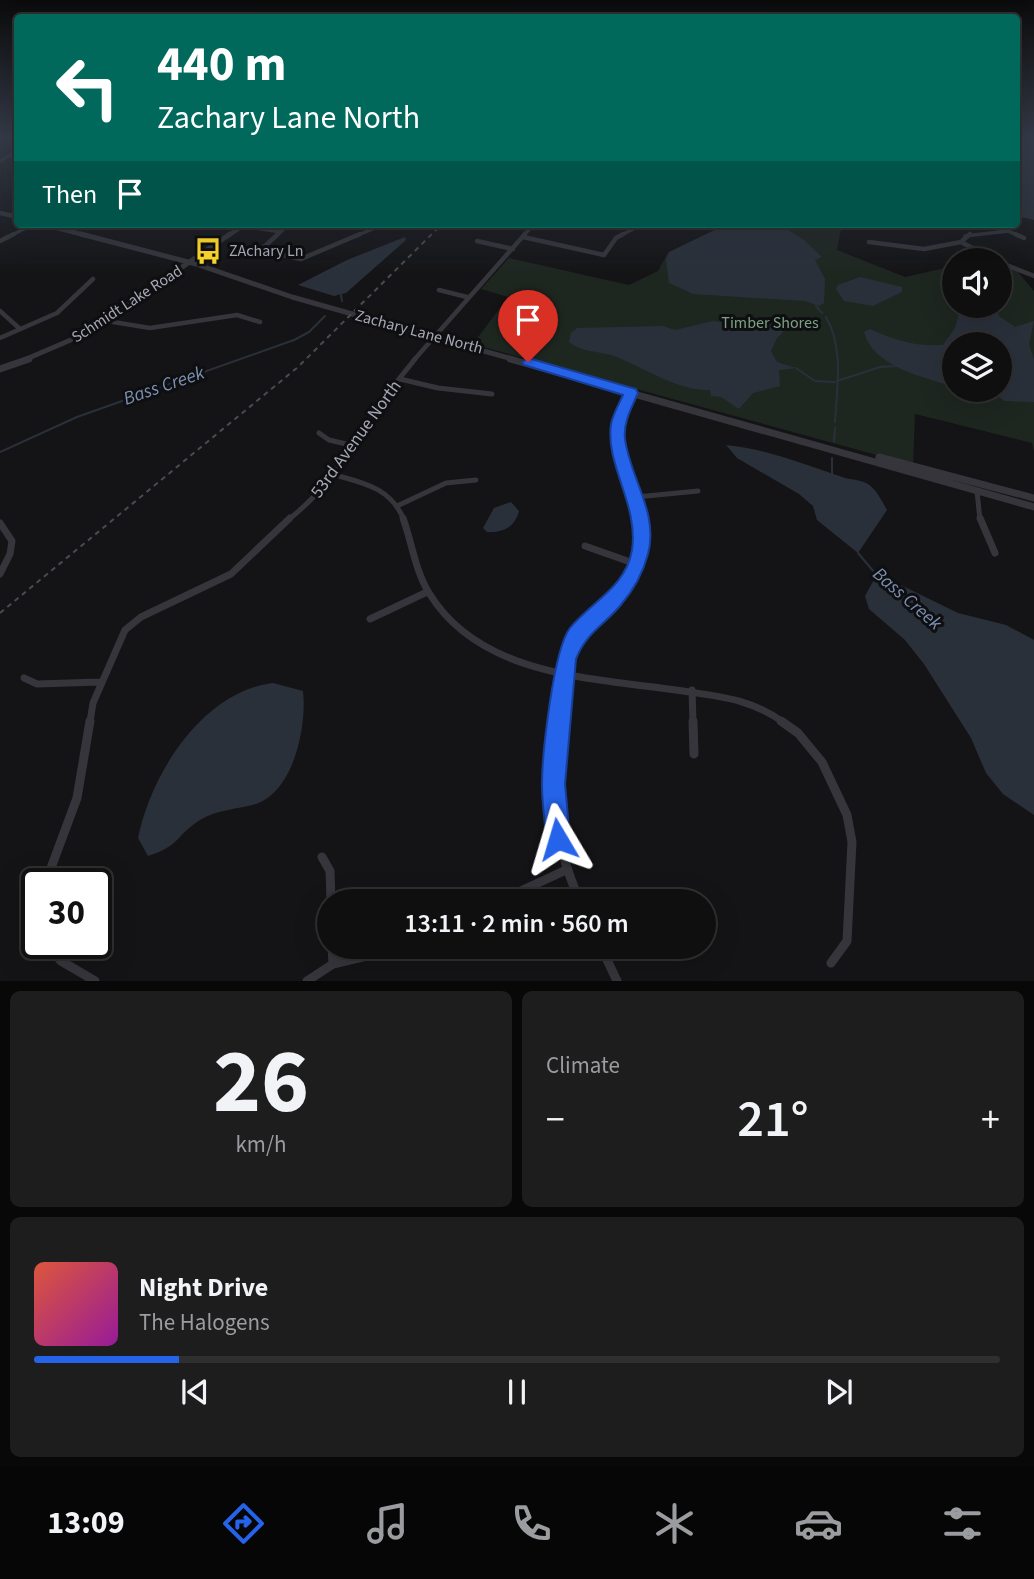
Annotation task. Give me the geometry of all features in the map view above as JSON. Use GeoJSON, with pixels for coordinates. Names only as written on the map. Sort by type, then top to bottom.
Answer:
{"type":"FeatureCollection","features":[{"type":"Feature","properties":{"kind":"street"},"geometry":{"type":"LineString","coordinates":[[0,241],[26,228]]}},
{"type":"Feature","properties":{"kind":"street","name":"Zachary Lane North"},"geometry":{"type":"LineString","coordinates":[[58,228],[190,262],[292,297],[631,393],[1034,498]]}},
{"type":"Feature","properties":{"kind":"street","name":"Schmidt Lake Road"},"geometry":{"type":"LineString","coordinates":[[0,369],[66,344],[107,321],[240,228]]}},
{"type":"Feature","properties":{"kind":"street"},"geometry":{"type":"LineString","coordinates":[[260,228],[281,232]]}},
{"type":"Feature","properties":{"kind":"street"},"geometry":{"type":"LineString","coordinates":[[285,228],[265,245],[266,251],[301,259],[375,228]]}},
{"type":"Feature","properties":{"kind":"street","name":"53rd Avenue North"},"geometry":{"type":"LineString","coordinates":[[51,868],[73,810],[88,725],[100,682],[120,639],[132,623],[231,574],[255,554],[273,531],[315,499],[355,446],[370,418],[432,337],[531,228]]}},
{"type":"Feature","properties":{"kind":"street"},"geometry":{"type":"LineString","coordinates":[[523,237],[604,255],[616,238],[635,228]]}},
{"type":"Feature","properties":{"kind":"street"},"geometry":{"type":"LineString","coordinates":[[869,242],[924,249],[961,242],[970,233],[1008,231],[1024,238]]}},
{"type":"Feature","properties":{"kind":"street"},"geometry":{"type":"LineString","coordinates":[[477,241],[513,249]]}},
{"type":"Feature","properties":{"kind":"street"},"geometry":{"type":"LineString","coordinates":[[961,242],[973,248]]}},
{"type":"Feature","properties":{"kind":"street"},"geometry":{"type":"LineString","coordinates":[[1012,267],[1034,276]]}},
{"type":"Feature","properties":{"kind":"street"},"geometry":{"type":"LineString","coordinates":[[0,338],[66,307],[93,279]]}},
{"type":"Feature","properties":{"kind":"street"},"geometry":{"type":"LineString","coordinates":[[439,290],[467,297]]}},
{"type":"Feature","properties":{"kind":"street"},"geometry":{"type":"LineString","coordinates":[[201,318],[203,310]]}},
{"type":"Feature","properties":{"kind":"street"},"geometry":{"type":"LineString","coordinates":[[0,311],[20,329]]}},
{"type":"Feature","properties":{"kind":"street"},"geometry":{"type":"LineString","coordinates":[[107,321],[143,328],[201,318],[254,318],[260,322]]}},
{"type":"Feature","properties":{"kind":"street"},"geometry":{"type":"LineString","coordinates":[[400,379],[447,390],[478,390],[492,394]]}},
{"type":"Feature","properties":{"kind":"street"},"geometry":{"type":"LineString","coordinates":[[575,889],[566,870],[555,820],[553,784],[565,672],[576,635],[613,601],[636,564],[642,536],[636,497],[617,438],[618,421],[631,393]]}},
{"type":"Feature","properties":{"kind":"street"},"geometry":{"type":"LineString","coordinates":[[320,433],[329,440],[355,446]]}},
{"type":"Feature","properties":{"kind":"street","name":"Zachary Lane North"},"geometry":{"type":"LineString","coordinates":[[798,438],[1034,507]]}},
{"type":"Feature","properties":{"kind":"street"},"geometry":{"type":"LineString","coordinates":[[335,475],[376,488],[397,506],[427,592],[440,610],[477,642],[525,665],[744,700],[767,711],[798,733],[822,762],[837,789],[852,842],[847,942],[831,963]]}},
{"type":"Feature","properties":{"kind":"street"},"geometry":{"type":"LineString","coordinates":[[397,506],[446,483],[476,480]]}},
{"type":"Feature","properties":{"kind":"street"},"geometry":{"type":"LineString","coordinates":[[636,497],[698,491]]}},
{"type":"Feature","properties":{"kind":"street"},"geometry":{"type":"LineString","coordinates":[[977,491],[981,522],[995,553]]}},
{"type":"Feature","properties":{"kind":"street"},"geometry":{"type":"LineString","coordinates":[[0,574],[9,560],[13,542],[2,524]]}},
{"type":"Feature","properties":{"kind":"street"},"geometry":{"type":"LineString","coordinates":[[585,546],[636,564]]}},
{"type":"Feature","properties":{"kind":"street"},"geometry":{"type":"LineString","coordinates":[[370,619],[427,592]]}},
{"type":"Feature","properties":{"kind":"street"},"geometry":{"type":"LineString","coordinates":[[24,678],[37,684],[100,682]]}},
{"type":"Feature","properties":{"kind":"street"},"geometry":{"type":"LineString","coordinates":[[692,690],[694,754]]}},
{"type":"Feature","properties":{"kind":"street"},"geometry":{"type":"LineString","coordinates":[[323,857],[330,871],[331,889]]}},
{"type":"Feature","properties":{"kind":"street"},"geometry":{"type":"LineString","coordinates":[[525,889],[566,870]]}},
{"type":"Feature","properties":{"kind":"street"},"geometry":{"type":"LineString","coordinates":[[57,959],[95,981]]}},
{"type":"Feature","properties":{"kind":"street"},"geometry":{"type":"LineString","coordinates":[[333,959],[334,964]]}},
{"type":"Feature","properties":{"kind":"street"},"geometry":{"type":"LineString","coordinates":[[307,981],[334,964],[355,959]]}},
{"type":"Feature","properties":{"kind":"street"},"geometry":{"type":"LineString","coordinates":[[607,959],[618,981]]}},
{"type":"Feature","properties":{"kind":"green space","name":"Timber Shores"},"geometry":{"type":"Polygon","coordinates":[[[719,228],[841,228],[837,250],[905,277],[942,269],[942,318],[1012,318],[1012,269],[1017,271],[1034,291],[1034,452],[1032,443],[915,414],[913,465],[473,344],[508,297],[481,289],[509,258],[629,285],[658,271],[668,253],[719,228]]]}},
{"type":"Feature","properties":{"kind":"water"},"geometry":{"type":"Polygon","coordinates":[[[1020,183],[1034,183],[1034,220],[1020,217],[1020,183]]]}},
{"type":"Feature","properties":{"kind":"water"},"geometry":{"type":"Polygon","coordinates":[[[719,228],[785,228],[804,240],[822,257],[815,260],[825,279],[824,303],[819,306],[805,301],[693,294],[669,283],[666,259],[669,252],[719,228]]]}},
{"type":"Feature","properties":{"kind":"water"},"geometry":{"type":"Polygon","coordinates":[[[405,237],[406,240],[346,293],[334,296],[298,285],[347,260],[405,237]]]}},
{"type":"Feature","properties":{"kind":"water"},"geometry":{"type":"Polygon","coordinates":[[[860,277],[902,287],[902,292],[873,306],[844,301],[836,289],[838,285],[860,277]]]}},
{"type":"Feature","properties":{"kind":"water"},"geometry":{"type":"Polygon","coordinates":[[[958,318],[1002,318],[1015,327],[1034,321],[1029,344],[1034,360],[1034,402],[1012,401],[1012,332],[952,332],[958,318]]]}},
{"type":"Feature","properties":{"kind":"water"},"geometry":{"type":"Polygon","coordinates":[[[713,321],[752,326],[789,322],[791,324],[777,338],[771,351],[777,362],[796,368],[779,370],[780,386],[753,393],[739,409],[721,397],[711,396],[710,390],[672,382],[611,355],[584,349],[569,342],[571,333],[577,328],[663,326],[675,330],[713,321]]]}},
{"type":"Feature","properties":{"kind":"water"},"geometry":{"type":"Polygon","coordinates":[[[870,329],[906,342],[942,345],[942,383],[889,362],[869,344],[864,332],[870,329]]]}},
{"type":"Feature","properties":{"kind":"water"},"geometry":{"type":"Polygon","coordinates":[[[726,445],[770,453],[865,482],[876,492],[887,510],[858,553],[817,520],[813,506],[799,494],[737,458],[726,445]]]}},
{"type":"Feature","properties":{"kind":"water"},"geometry":{"type":"Polygon","coordinates":[[[511,502],[519,511],[515,521],[503,530],[487,532],[483,528],[494,508],[511,502]]]}},
{"type":"Feature","properties":{"kind":"water"},"geometry":{"type":"Polygon","coordinates":[[[874,572],[958,613],[1006,625],[1034,640],[1034,815],[1003,794],[986,773],[971,738],[924,664],[905,640],[869,609],[865,596],[876,576],[874,572]]]}},
{"type":"Feature","properties":{"kind":"water"},"geometry":{"type":"Polygon","coordinates":[[[273,683],[303,691],[304,705],[295,756],[280,786],[269,797],[256,804],[206,817],[192,825],[172,844],[148,856],[138,838],[145,813],[168,763],[184,740],[203,719],[224,702],[247,690],[273,683]]]}},
{"type":"Feature","properties":{"kind":"waterway","name":"Bass Creek"},"geometry":{"type":"LineString","coordinates":[[341,295],[342,301]]}},
{"type":"Feature","properties":{"kind":"waterway","name":"Bass Creek"},"geometry":{"type":"LineString","coordinates":[[816,306],[822,313]]}},
{"type":"Feature","properties":{"kind":"waterway","name":"Bass Creek"},"geometry":{"type":"LineString","coordinates":[[0,452],[77,417],[294,340],[309,332],[325,316]]}},
{"type":"Feature","properties":{"kind":"waterway","name":"Bass Creek"},"geometry":{"type":"LineString","coordinates":[[826,317],[835,342],[838,381]]}},
{"type":"Feature","properties":{"kind":"waterway"},"geometry":{"type":"LineString","coordinates":[[838,381],[880,367],[897,366]]}},
{"type":"Feature","properties":{"kind":"waterway"},"geometry":{"type":"LineString","coordinates":[[796,368],[815,381],[835,382]]}},
{"type":"Feature","properties":{"kind":"waterway","name":"Bass Creek"},"geometry":{"type":"LineString","coordinates":[[835,422],[838,381]]}},
{"type":"Feature","properties":{"kind":"waterway","name":"Bass Creek"},"geometry":{"type":"LineString","coordinates":[[834,441],[835,428]]}},
{"type":"Feature","properties":{"kind":"waterway","name":"Bass Creek"},"geometry":{"type":"LineString","coordinates":[[832,458],[832,474]]}},
{"type":"Feature","properties":{"kind":"waterway","name":"Bass Creek"},"geometry":{"type":"LineString","coordinates":[[858,553],[874,572]]}},
{"type":"Feature","properties":{"kind":"railway"},"geometry":{"type":"LineString","coordinates":[[0,613],[298,367],[438,228]]}},
{"type":"Feature","properties":{"kind":"place","name":"ZAchary Ln"},"geometry":{"type":"Point","coordinates":[208,251]}},
{"type":"Feature","properties":{"kind":"route"},"geometry":{"type":"LineString","coordinates":[[528,362],[631,393],[618,421],[617,438],[642,519],[640,552],[630,577],[613,601],[576,635],[566,659],[553,784],[558,839]]}}]}
